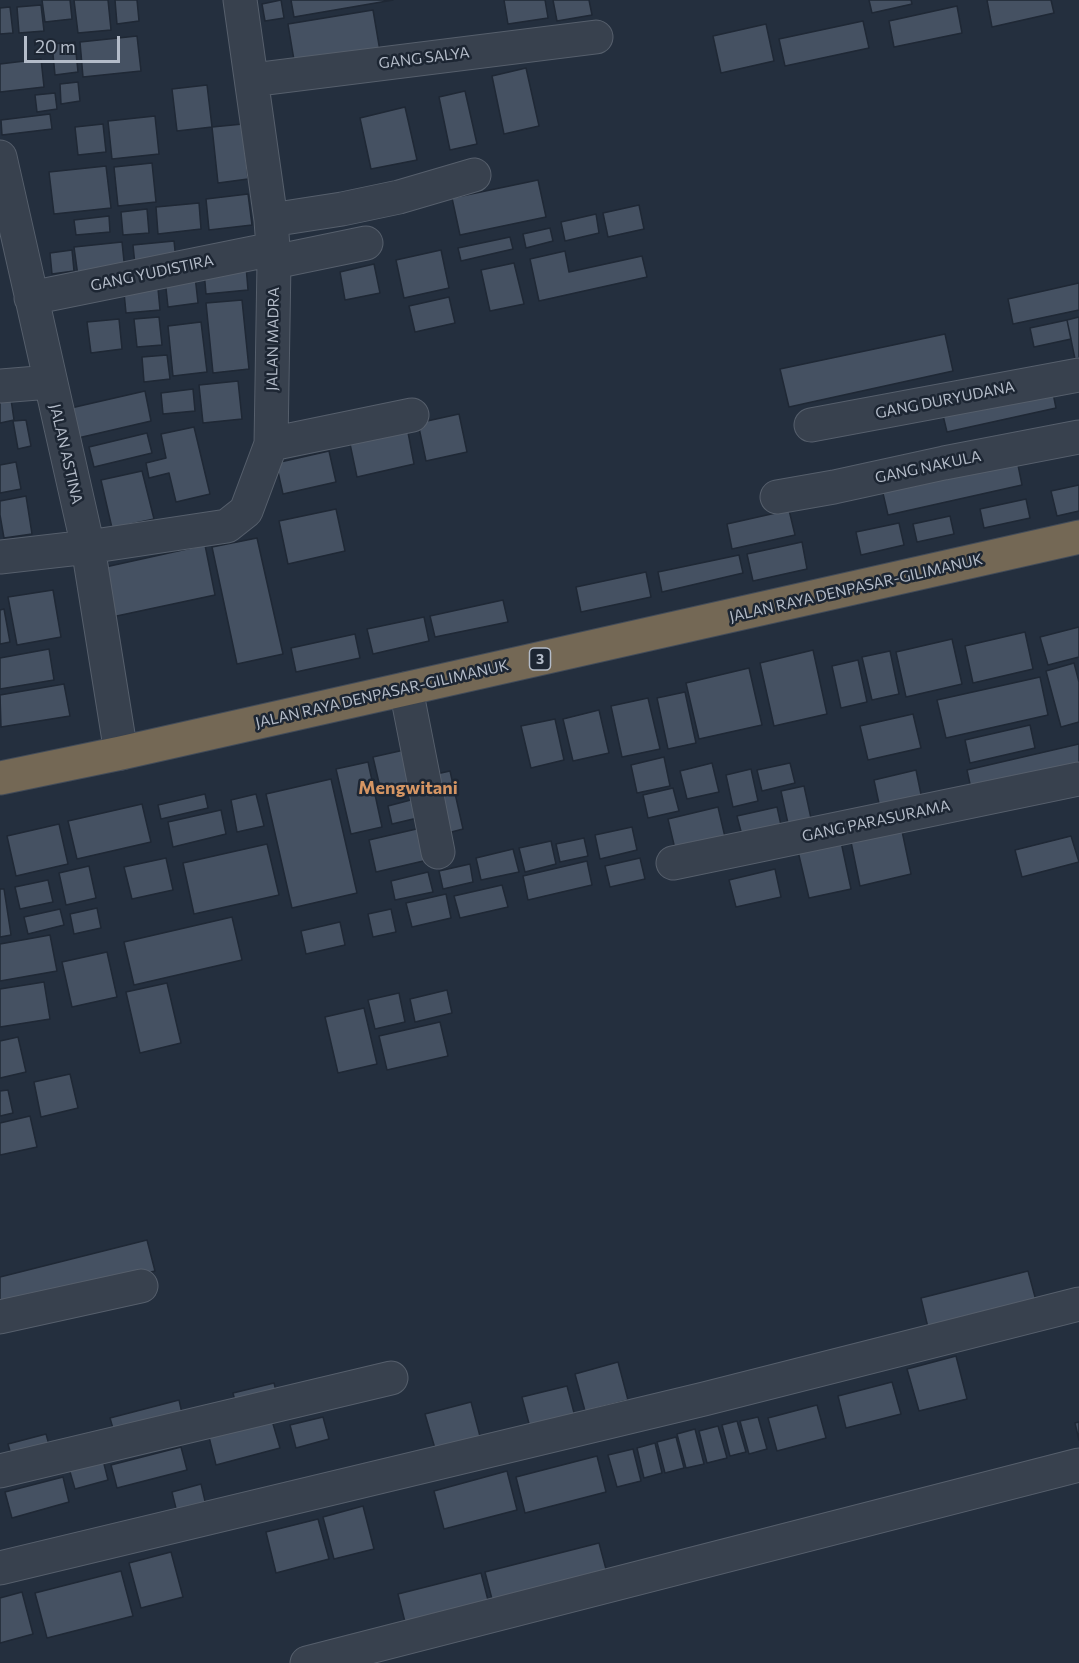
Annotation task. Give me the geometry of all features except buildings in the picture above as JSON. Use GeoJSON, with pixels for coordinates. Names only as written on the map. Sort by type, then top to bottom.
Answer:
{"type":"FeatureCollection","features":[{"type":"Feature","properties":{"kind":"highway","name":"JALAN RAYA DENPASAR-GILIMANUK"},"geometry":{"type":"LineString","coordinates":[[0,778],[121,753],[1079,537]]}},
{"type":"Feature","properties":{"kind":"street","name":"JALAN MADRA"},"geometry":{"type":"LineString","coordinates":[[0,557],[88,547],[227,526],[246,511],[272,444],[273,244],[240,0]]}},
{"type":"Feature","properties":{"kind":"street","name":"GANG SALYA"},"geometry":{"type":"LineString","coordinates":[[252,80],[596,37]]}},
{"type":"Feature","properties":{"kind":"street","name":"JALAN ASTINA"},"geometry":{"type":"LineString","coordinates":[[0,157],[88,547],[121,753]]}},
{"type":"Feature","properties":{"kind":"street"},"geometry":{"type":"LineString","coordinates":[[273,244],[342,209],[399,197],[474,175]]}},
{"type":"Feature","properties":{"kind":"street"},"geometry":{"type":"LineString","coordinates":[[273,244],[366,243]]}},
{"type":"Feature","properties":{"kind":"street","name":"GANG YUDISTIRA"},"geometry":{"type":"LineString","coordinates":[[31,298],[273,244]]}},
{"type":"Feature","properties":{"kind":"street","name":"GANG DURYUDANA"},"geometry":{"type":"LineString","coordinates":[[811,425],[1079,375]]}},
{"type":"Feature","properties":{"kind":"street"},"geometry":{"type":"LineString","coordinates":[[0,386],[50,381]]}},
{"type":"Feature","properties":{"kind":"street"},"geometry":{"type":"LineString","coordinates":[[272,444],[412,415]]}},
{"type":"Feature","properties":{"kind":"street","name":"GANG NAKULA"},"geometry":{"type":"LineString","coordinates":[[777,496],[834,487],[1079,437]]}},
{"type":"Feature","properties":{"kind":"street"},"geometry":{"type":"LineString","coordinates":[[406,689],[438,852]]}},
{"type":"Feature","properties":{"kind":"street","name":"GANG PARASURAMA"},"geometry":{"type":"LineString","coordinates":[[673,863],[1079,779]]}},
{"type":"Feature","properties":{"kind":"street"},"geometry":{"type":"LineString","coordinates":[[0,1317],[141,1286]]}},
{"type":"Feature","properties":{"kind":"street"},"geometry":{"type":"LineString","coordinates":[[0,1568],[693,1402],[1079,1304]]}},
{"type":"Feature","properties":{"kind":"street"},"geometry":{"type":"LineString","coordinates":[[0,1472],[391,1378]]}},
{"type":"Feature","properties":{"kind":"street"},"geometry":{"type":"LineString","coordinates":[[307,1663],[1079,1465]]}},
{"type":"Feature","properties":{"kind":"district","name":"Mengwitani"},"geometry":{"type":"Point","coordinates":[408,788]}}]}
